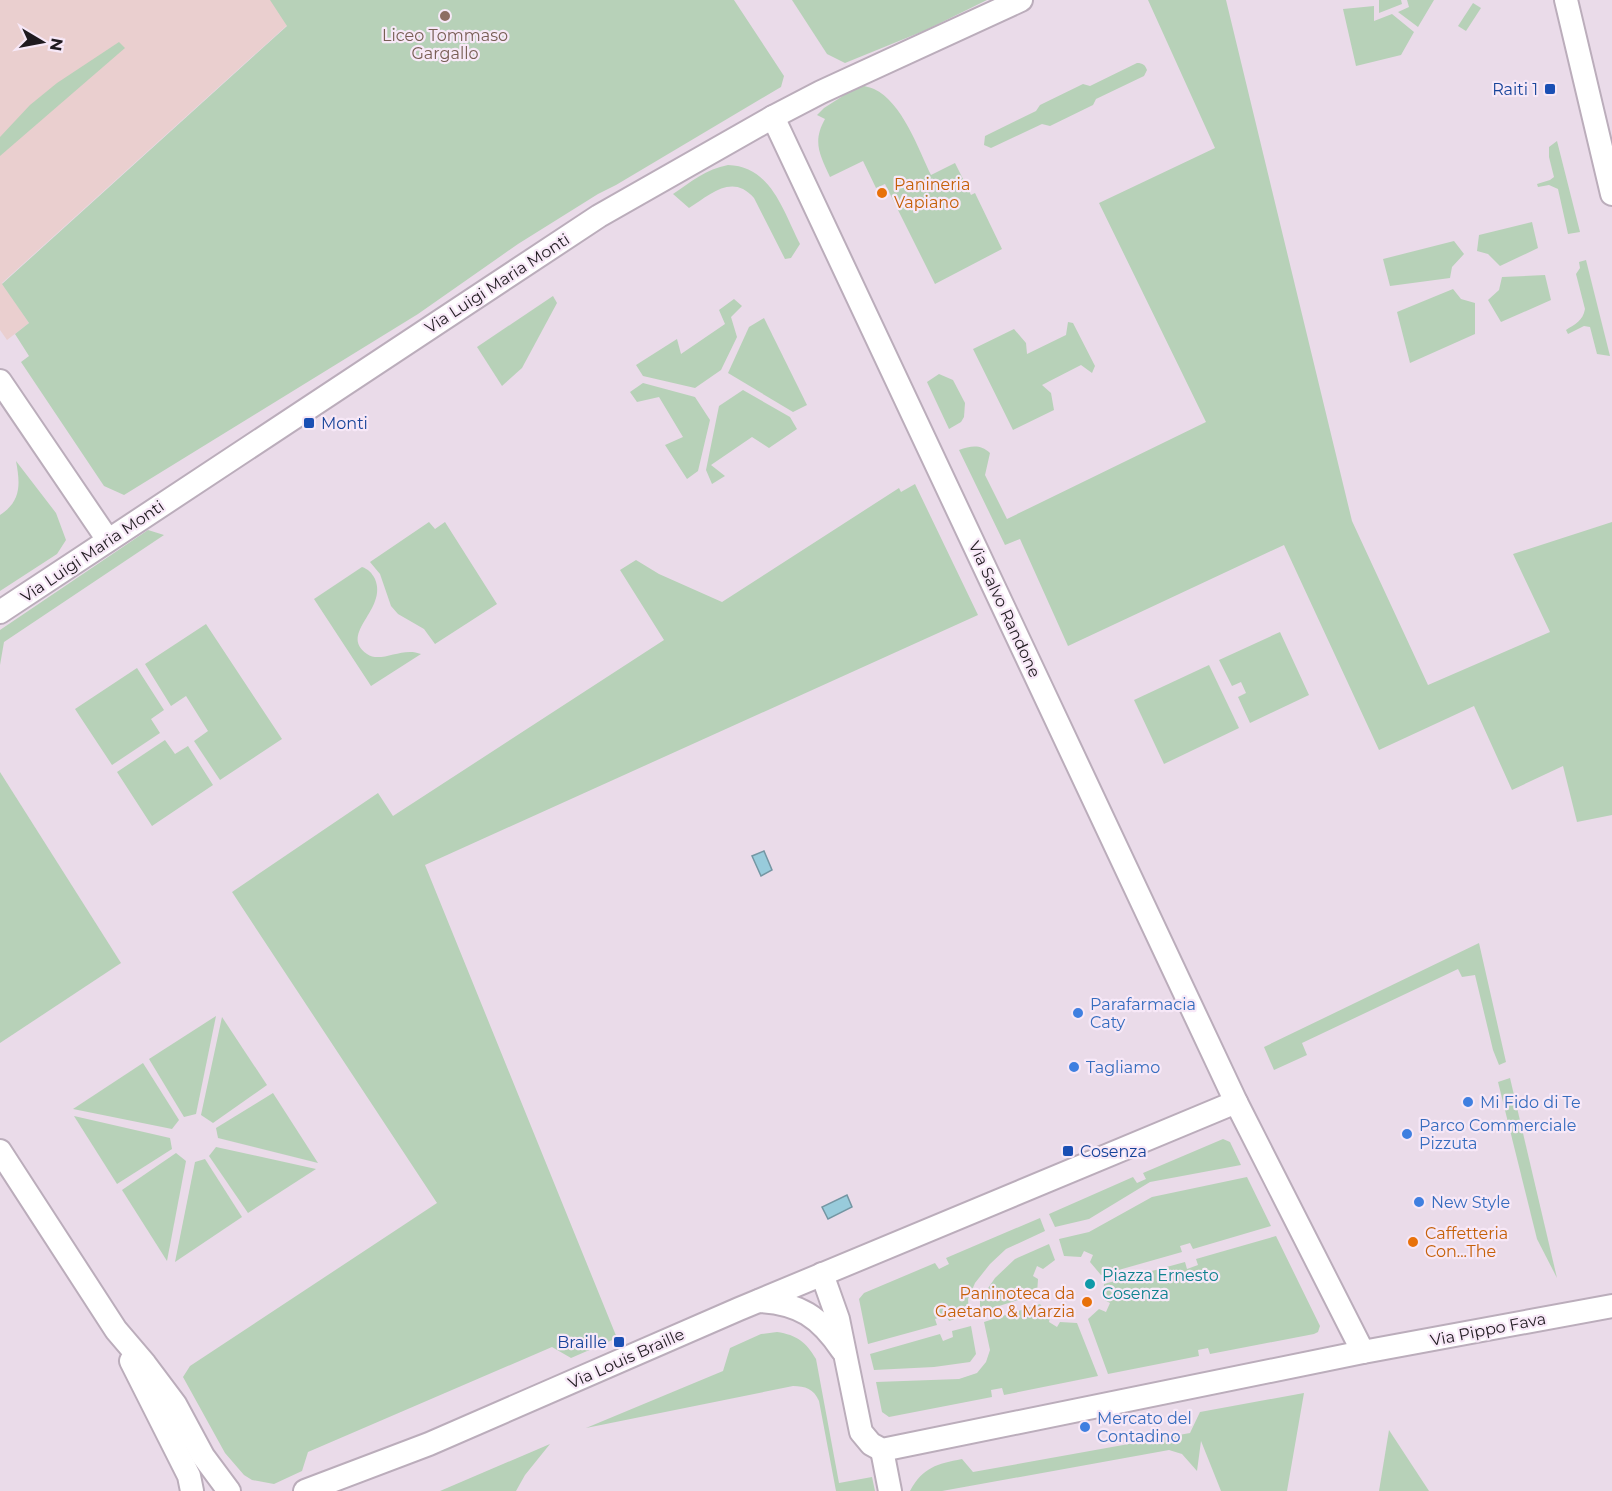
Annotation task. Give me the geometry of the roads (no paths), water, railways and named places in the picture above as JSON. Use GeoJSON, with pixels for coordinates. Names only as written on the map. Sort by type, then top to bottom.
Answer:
{"type":"FeatureCollection","features":[{"type":"Feature","properties":{"kind":"street","name":"Via Luigi Maria Monti"},"geometry":{"type":"LineString","coordinates":[[0,612],[599,216],[821,92],[1021,0]]}},
{"type":"Feature","properties":{"kind":"street"},"geometry":{"type":"LineString","coordinates":[[1566,0],[1612,194]]}},
{"type":"Feature","properties":{"kind":"street","name":"Via Salvo Randone"},"geometry":{"type":"LineString","coordinates":[[773,117],[1236,1101],[1363,1352]]}},
{"type":"Feature","properties":{"kind":"street"},"geometry":{"type":"LineString","coordinates":[[0,381],[108,540]]}},
{"type":"Feature","properties":{"kind":"street","name":"Via Louis Braille"},"geometry":{"type":"LineString","coordinates":[[429,1444],[757,1301],[1236,1101]]}},
{"type":"Feature","properties":{"kind":"street"},"geometry":{"type":"LineString","coordinates":[[0,1151],[116,1330],[175,1404],[203,1456],[229,1491]]}},
{"type":"Feature","properties":{"kind":"street"},"geometry":{"type":"LineString","coordinates":[[822,1274],[838,1319],[861,1432],[871,1444],[882,1450],[888,1483]]}},
{"type":"Feature","properties":{"kind":"street"},"geometry":{"type":"LineString","coordinates":[[757,1301],[793,1306],[810,1315],[832,1335],[844,1354]]}},
{"type":"Feature","properties":{"kind":"street","name":"Via Pippo Fava"},"geometry":{"type":"LineString","coordinates":[[882,1450],[1363,1352],[1611,1307]]}},
{"type":"Feature","properties":{"kind":"street"},"geometry":{"type":"LineString","coordinates":[[116,1330],[189,1476],[192,1491]]}},
{"type":"Feature","properties":{"kind":"street"},"geometry":{"type":"LineString","coordinates":[[305,1491],[429,1444]]}},
{"type":"Feature","properties":{"kind":"street"},"geometry":{"type":"LineString","coordinates":[[341,1491],[429,1444]]}},
{"type":"Feature","properties":{"kind":"water"},"geometry":{"type":"Polygon","coordinates":[[[764,851],[772,870],[761,876],[752,856],[764,851]]]}},
{"type":"Feature","properties":{"kind":"water"},"geometry":{"type":"Polygon","coordinates":[[[847,1195],[852,1207],[828,1219],[822,1207],[847,1195]]]}},
{"type":"Feature","properties":{"kind":"place","name":"Liceo Tommaso Gargallo"},"geometry":{"type":"Point","coordinates":[445,16]}},
{"type":"Feature","properties":{"kind":"place","name":"Raiti 1"},"geometry":{"type":"Point","coordinates":[1550,89]}},
{"type":"Feature","properties":{"kind":"place","name":"Panineria Vapiano"},"geometry":{"type":"Point","coordinates":[882,193]}},
{"type":"Feature","properties":{"kind":"place","name":"Monti"},"geometry":{"type":"Point","coordinates":[309,423]}},
{"type":"Feature","properties":{"kind":"place","name":"Parafarmacia Caty"},"geometry":{"type":"Point","coordinates":[1078,1013]}},
{"type":"Feature","properties":{"kind":"place","name":"Tagliamo"},"geometry":{"type":"Point","coordinates":[1074,1067]}},
{"type":"Feature","properties":{"kind":"place","name":"Mi Fido di Te"},"geometry":{"type":"Point","coordinates":[1468,1102]}},
{"type":"Feature","properties":{"kind":"place","name":"Parco Commerciale Pizzuta"},"geometry":{"type":"Point","coordinates":[1407,1134]}},
{"type":"Feature","properties":{"kind":"place","name":"Cosenza"},"geometry":{"type":"Point","coordinates":[1068,1151]}},
{"type":"Feature","properties":{"kind":"place","name":"New Style"},"geometry":{"type":"Point","coordinates":[1419,1202]}},
{"type":"Feature","properties":{"kind":"place","name":"Caffetteria Con...The"},"geometry":{"type":"Point","coordinates":[1413,1242]}},
{"type":"Feature","properties":{"kind":"place","name":"Piazza Ernesto Cosenza"},"geometry":{"type":"Point","coordinates":[1090,1284]}},
{"type":"Feature","properties":{"kind":"place","name":"Paninoteca da Gaetano & Marzia"},"geometry":{"type":"Point","coordinates":[1087,1302]}},
{"type":"Feature","properties":{"kind":"place","name":"Braille"},"geometry":{"type":"Point","coordinates":[619,1342]}},
{"type":"Feature","properties":{"kind":"place","name":"Mercato del Contadino"},"geometry":{"type":"Point","coordinates":[1085,1427]}}]}
